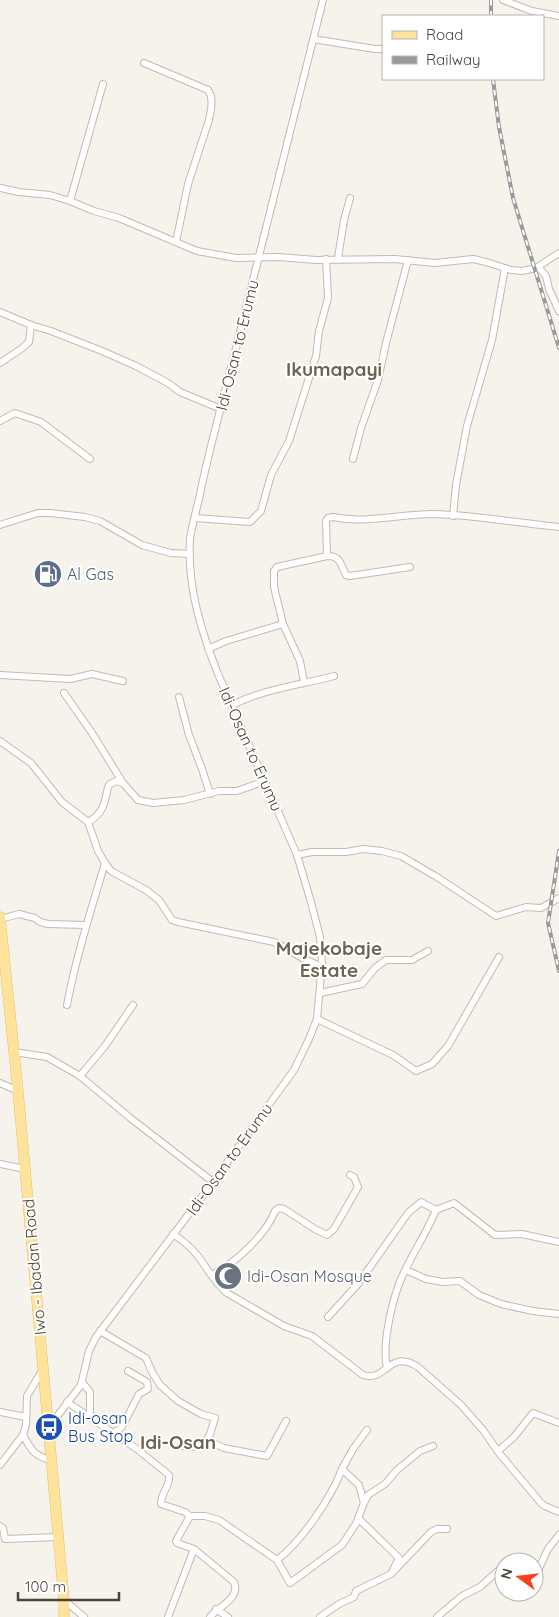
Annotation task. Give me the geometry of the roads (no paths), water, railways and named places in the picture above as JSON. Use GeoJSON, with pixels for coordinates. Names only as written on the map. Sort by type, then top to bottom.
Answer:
{"type":"FeatureCollection","features":[{"type":"Feature","properties":{"kind":"main road","name":"Iwo - Ibadan Road"},"geometry":{"type":"LineString","coordinates":[[0,918],[49,1427],[64,1617]]}},
{"type":"Feature","properties":{"kind":"street","name":"Idi-Osan to Erumu"},"geometry":{"type":"LineString","coordinates":[[49,1427],[82,1382],[96,1336],[213,1182],[294,1070],[310,1039],[317,1019],[322,967],[320,937],[297,855],[208,649],[199,621],[191,583],[190,537],[323,0]]}},
{"type":"Feature","properties":{"kind":"street"},"geometry":{"type":"LineString","coordinates":[[503,0],[532,11],[559,16]]}},
{"type":"Feature","properties":{"kind":"street"},"geometry":{"type":"LineString","coordinates":[[313,39],[375,50],[382,49]]}},
{"type":"Feature","properties":{"kind":"street"},"geometry":{"type":"LineString","coordinates":[[144,62],[192,82],[208,90],[211,94],[209,120],[188,184],[176,242]]}},
{"type":"Feature","properties":{"kind":"street"},"geometry":{"type":"LineString","coordinates":[[70,201],[103,84]]}},
{"type":"Feature","properties":{"kind":"street"},"geometry":{"type":"LineString","coordinates":[[0,188],[50,195],[119,218],[197,251],[236,258],[338,258],[408,260],[435,263],[473,259],[511,270],[522,271],[536,268],[559,253]]}},
{"type":"Feature","properties":{"kind":"street"},"geometry":{"type":"LineString","coordinates":[[338,258],[344,220],[350,198]]}},
{"type":"Feature","properties":{"kind":"street"},"geometry":{"type":"LineString","coordinates":[[195,518],[250,522],[261,511],[271,475],[289,441],[316,356],[319,331],[328,298],[326,259]]}},
{"type":"Feature","properties":{"kind":"street"},"geometry":{"type":"LineString","coordinates":[[353,459],[361,428],[378,380],[408,260]]}},
{"type":"Feature","properties":{"kind":"street"},"geometry":{"type":"LineString","coordinates":[[453,516],[456,485],[467,426],[492,340],[505,268]]}},
{"type":"Feature","properties":{"kind":"street"},"geometry":{"type":"LineString","coordinates":[[536,268],[540,269],[546,276],[549,289],[559,311]]}},
{"type":"Feature","properties":{"kind":"street"},"geometry":{"type":"LineString","coordinates":[[0,312],[102,351],[136,366],[180,392],[221,409]]}},
{"type":"Feature","properties":{"kind":"street"},"geometry":{"type":"LineString","coordinates":[[0,363],[29,342],[31,325]]}},
{"type":"Feature","properties":{"kind":"street"},"geometry":{"type":"LineString","coordinates":[[0,421],[15,413],[41,422],[90,459]]}},
{"type":"Feature","properties":{"kind":"street"},"geometry":{"type":"LineString","coordinates":[[0,525],[42,513],[85,517],[100,521],[142,545],[172,553],[190,554]]}},
{"type":"Feature","properties":{"kind":"street"},"geometry":{"type":"LineString","coordinates":[[328,556],[326,521],[328,518],[379,520],[424,514],[559,527]]}},
{"type":"Feature","properties":{"kind":"street"},"geometry":{"type":"LineString","coordinates":[[304,682],[300,661],[283,624],[274,587],[274,571],[278,568],[328,556],[334,556],[339,559],[346,575],[350,576],[410,567]]}},
{"type":"Feature","properties":{"kind":"street"},"geometry":{"type":"LineString","coordinates":[[208,649],[226,641],[283,624]]}},
{"type":"Feature","properties":{"kind":"street"},"geometry":{"type":"LineString","coordinates":[[0,674],[70,679],[92,674],[123,681]]}},
{"type":"Feature","properties":{"kind":"street"},"geometry":{"type":"LineString","coordinates":[[232,705],[245,699],[304,682],[334,676]]}},
{"type":"Feature","properties":{"kind":"street"},"geometry":{"type":"LineString","coordinates":[[64,693],[124,783],[135,797],[143,802],[184,800],[219,791],[237,790],[265,781]]}},
{"type":"Feature","properties":{"kind":"street"},"geometry":{"type":"LineString","coordinates":[[179,697],[189,735],[210,794]]}},
{"type":"Feature","properties":{"kind":"street"},"geometry":{"type":"LineString","coordinates":[[0,741],[31,763],[62,802],[88,822],[98,851],[111,871],[155,896],[172,920],[274,942],[322,967]]}},
{"type":"Feature","properties":{"kind":"street"},"geometry":{"type":"LineString","coordinates":[[88,822],[95,818],[103,809],[110,784],[116,781],[124,783]]}},
{"type":"Feature","properties":{"kind":"street"},"geometry":{"type":"LineString","coordinates":[[297,855],[312,852],[346,852],[363,849],[382,851],[400,856],[437,877],[496,916],[526,907],[541,908],[559,898]]}},
{"type":"Feature","properties":{"kind":"street"},"geometry":{"type":"LineString","coordinates":[[66,1005],[86,925],[105,863]]}},
{"type":"Feature","properties":{"kind":"street"},"geometry":{"type":"LineString","coordinates":[[0,918],[19,914],[48,924],[86,925]]}},
{"type":"Feature","properties":{"kind":"street"},"geometry":{"type":"LineString","coordinates":[[320,993],[362,984],[375,968],[386,960],[412,960],[428,952]]}},
{"type":"Feature","properties":{"kind":"street"},"geometry":{"type":"LineString","coordinates":[[317,1019],[393,1055],[416,1071],[432,1064],[448,1046],[499,957]]}},
{"type":"Feature","properties":{"kind":"street"},"geometry":{"type":"LineString","coordinates":[[80,1076],[133,1005]]}},
{"type":"Feature","properties":{"kind":"street"},"geometry":{"type":"LineString","coordinates":[[14,1052],[48,1057],[80,1076],[129,1117],[213,1182]]}},
{"type":"Feature","properties":{"kind":"street"},"geometry":{"type":"LineString","coordinates":[[0,1083],[18,1091]]}},
{"type":"Feature","properties":{"kind":"street"},"geometry":{"type":"LineString","coordinates":[[0,1164],[25,1169]]}},
{"type":"Feature","properties":{"kind":"street"},"geometry":{"type":"LineString","coordinates":[[212,1276],[232,1263],[271,1221],[274,1211],[280,1208],[327,1235],[334,1229],[358,1187],[354,1177],[350,1175]]}},
{"type":"Feature","properties":{"kind":"street"},"geometry":{"type":"LineString","coordinates":[[328,1318],[358,1284],[408,1213],[421,1202],[436,1210]]}},
{"type":"Feature","properties":{"kind":"street"},"geometry":{"type":"LineString","coordinates":[[387,1368],[385,1357],[387,1335],[399,1284],[436,1210],[454,1203],[495,1235],[526,1234],[559,1242]]}},
{"type":"Feature","properties":{"kind":"street"},"geometry":{"type":"LineString","coordinates":[[173,1234],[186,1242],[221,1288],[227,1293],[284,1326],[312,1336],[363,1375],[374,1376],[398,1361],[411,1362],[418,1367],[461,1405],[541,1503],[559,1512]]}},
{"type":"Feature","properties":{"kind":"street"},"geometry":{"type":"LineString","coordinates":[[406,1270],[426,1279],[443,1282],[460,1281],[480,1295],[500,1304],[559,1314]]}},
{"type":"Feature","properties":{"kind":"street"},"geometry":{"type":"LineString","coordinates":[[100,1331],[146,1358],[160,1385],[178,1401],[201,1414],[216,1418],[209,1437],[200,1447],[181,1446]]}},
{"type":"Feature","properties":{"kind":"street"},"geometry":{"type":"LineString","coordinates":[[0,1465],[23,1435],[26,1425],[27,1396],[43,1368]]}},
{"type":"Feature","properties":{"kind":"street"},"geometry":{"type":"LineString","coordinates":[[112,1434],[122,1427],[139,1394],[148,1389],[147,1382],[128,1371]]}},
{"type":"Feature","properties":{"kind":"street"},"geometry":{"type":"LineString","coordinates":[[82,1382],[90,1392],[90,1418]]}},
{"type":"Feature","properties":{"kind":"street"},"geometry":{"type":"LineString","coordinates":[[67,1402],[137,1450],[169,1475],[170,1479],[162,1494],[161,1504],[185,1512],[190,1516],[205,1516],[219,1520],[277,1560],[290,1582],[342,1545],[359,1519],[358,1516],[368,1495],[385,1484],[397,1470],[420,1451],[433,1446]]}},
{"type":"Feature","properties":{"kind":"street"},"geometry":{"type":"LineString","coordinates":[[0,1412],[26,1417]]}},
{"type":"Feature","properties":{"kind":"street"},"geometry":{"type":"LineString","coordinates":[[498,1451],[514,1437],[534,1413],[559,1423]]}},
{"type":"Feature","properties":{"kind":"street"},"geometry":{"type":"LineString","coordinates":[[207,1440],[224,1448],[267,1456],[286,1421]]}},
{"type":"Feature","properties":{"kind":"street"},"geometry":{"type":"LineString","coordinates":[[277,1560],[286,1554],[308,1527],[332,1492],[353,1448],[368,1430]]}},
{"type":"Feature","properties":{"kind":"street"},"geometry":{"type":"LineString","coordinates":[[23,1435],[31,1450],[37,1456],[52,1461]]}},
{"type":"Feature","properties":{"kind":"street"},"geometry":{"type":"LineString","coordinates":[[342,1469],[359,1484],[364,1503]]}},
{"type":"Feature","properties":{"kind":"street"},"geometry":{"type":"LineString","coordinates":[[190,1516],[176,1541],[177,1543],[194,1549],[234,1582],[236,1586],[231,1598],[216,1609],[210,1617]]}},
{"type":"Feature","properties":{"kind":"street"},"geometry":{"type":"LineString","coordinates":[[359,1519],[399,1558],[391,1574]]}},
{"type":"Feature","properties":{"kind":"street"},"geometry":{"type":"LineString","coordinates":[[0,1526],[3,1528],[5,1539],[58,1537]]}},
{"type":"Feature","properties":{"kind":"street"},"geometry":{"type":"LineString","coordinates":[[320,1617],[339,1604],[354,1597],[356,1591],[391,1574],[431,1532],[437,1529],[447,1529]]}},
{"type":"Feature","properties":{"kind":"street"},"geometry":{"type":"LineString","coordinates":[[544,1558],[559,1535]]}},
{"type":"Feature","properties":{"kind":"street"},"geometry":{"type":"LineString","coordinates":[[168,1617],[194,1549]]}},
{"type":"Feature","properties":{"kind":"street"},"geometry":{"type":"LineString","coordinates":[[437,1617],[445,1614],[462,1596],[480,1587],[494,1574]]}},
{"type":"Feature","properties":{"kind":"street"},"geometry":{"type":"LineString","coordinates":[[64,1600],[84,1617]]}},
{"type":"Feature","properties":{"kind":"street"},"geometry":{"type":"LineString","coordinates":[[216,1609],[228,1617]]}},
{"type":"Feature","properties":{"kind":"railway"},"geometry":{"type":"LineString","coordinates":[[491,0],[491,15]]}},
{"type":"Feature","properties":{"kind":"railway"},"geometry":{"type":"LineString","coordinates":[[493,80],[499,127],[513,198],[559,348]]}},
{"type":"Feature","properties":{"kind":"railway"},"geometry":{"type":"LineString","coordinates":[[559,851],[548,923],[559,971]]}},
{"type":"Feature","properties":{"kind":"place","name":"Al Gas"},"geometry":{"type":"Point","coordinates":[48,574]}},
{"type":"Feature","properties":{"kind":"place","name":"Idi-Osan Mosque"},"geometry":{"type":"Point","coordinates":[228,1276]}},
{"type":"Feature","properties":{"kind":"place","name":"Idi-osan Bus Stop"},"geometry":{"type":"Point","coordinates":[49,1427]}},
{"type":"Feature","properties":{"kind":"district","name":"Ikumapayi"},"geometry":{"type":"Point","coordinates":[334,369]}},
{"type":"Feature","properties":{"kind":"district","name":"Majekobaje Estate"},"geometry":{"type":"Point","coordinates":[329,959]}},
{"type":"Feature","properties":{"kind":"district","name":"Idi-Osan"},"geometry":{"type":"Point","coordinates":[178,1442]}}]}
